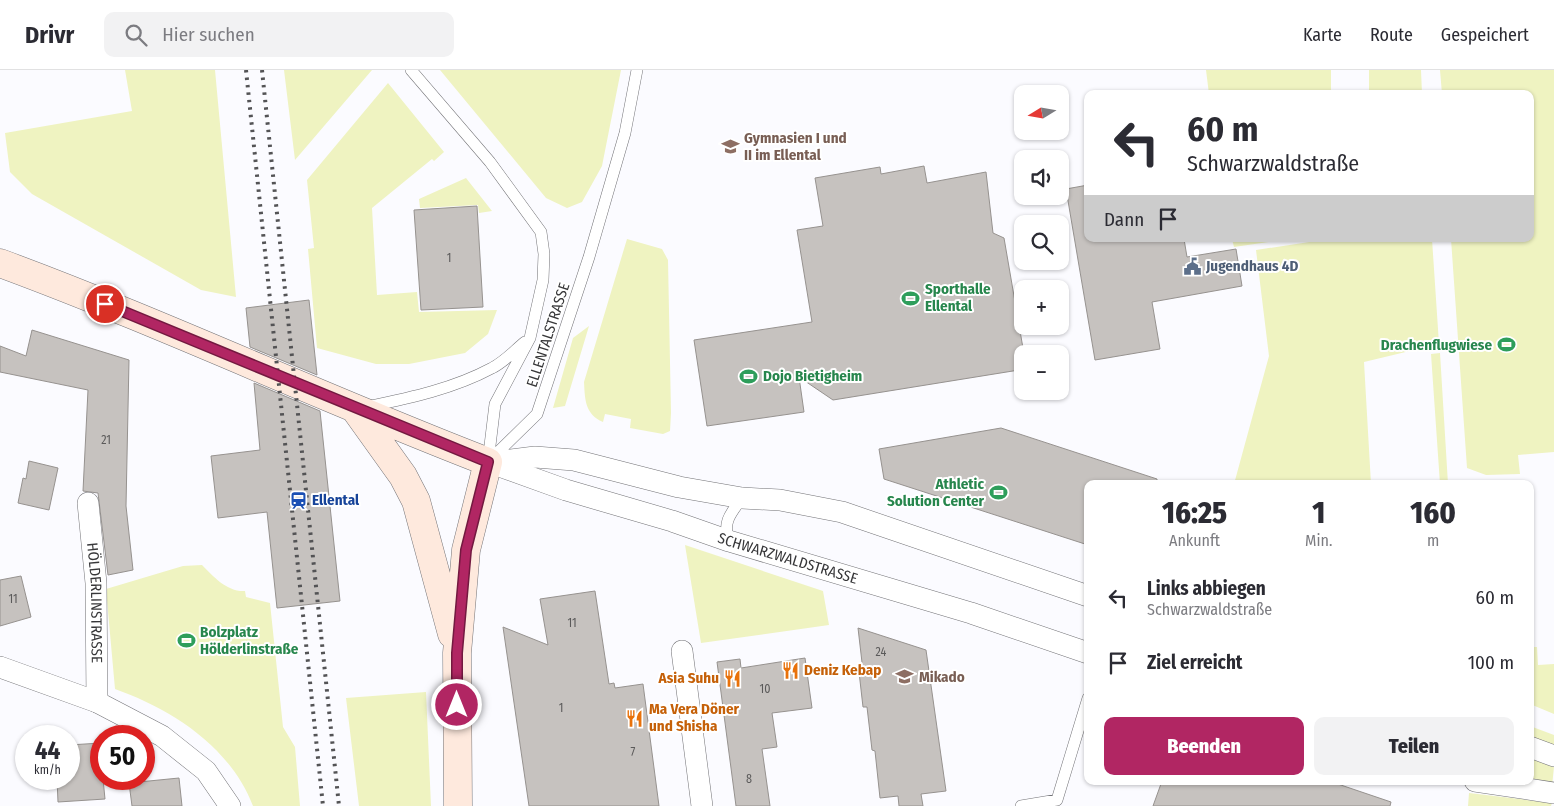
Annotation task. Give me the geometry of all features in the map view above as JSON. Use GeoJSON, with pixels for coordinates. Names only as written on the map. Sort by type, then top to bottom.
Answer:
{"type":"FeatureCollection","features":[{"type":"Feature","properties":{"kind":"main road","name":"SCHWARZWALDSTRASSE"},"geometry":{"type":"LineString","coordinates":[[0,263],[191,339],[355,409],[488,462]]}},
{"type":"Feature","properties":{"kind":"main road"},"geometry":{"type":"LineString","coordinates":[[355,409],[403,476],[416,500],[457,653]]}},
{"type":"Feature","properties":{"kind":"main road"},"geometry":{"type":"LineString","coordinates":[[458,806],[457,653],[466,550],[488,462]]}},
{"type":"Feature","properties":{"kind":"street","name":"SCHWARZWALDSTRASSE"},"geometry":{"type":"LineString","coordinates":[[488,462],[535,457],[574,460],[679,487],[742,498],[780,500],[842,512],[1084,595]]}},
{"type":"Feature","properties":{"kind":"street","name":"SCHWARZWALDSTRASSE"},"geometry":{"type":"LineString","coordinates":[[488,462],[566,490],[971,613],[1084,652]]}},
{"type":"Feature","properties":{"kind":"street","name":"HÖLDERLINSTRASSE"},"geometry":{"type":"LineString","coordinates":[[88,502],[96,583],[97,702]]}},
{"type":"Feature","properties":{"kind":"street"},"geometry":{"type":"LineString","coordinates":[[682,651],[702,806]]}},
{"type":"Feature","properties":{"kind":"street"},"geometry":{"type":"LineString","coordinates":[[0,668],[97,702],[162,736],[206,772],[230,806]]}},
{"type":"Feature","properties":{"kind":"street"},"geometry":{"type":"LineString","coordinates":[[1534,748],[1554,756]]}},
{"type":"Feature","properties":{"kind":"street"},"geometry":{"type":"LineString","coordinates":[[1499,785],[1554,794]]}},
{"type":"Feature","properties":{"kind":"lane","name":"ELLENTALSTRASSE"},"geometry":{"type":"LineString","coordinates":[[411,70],[490,162],[540,232],[544,254],[543,280],[530,338],[495,404],[488,462]]}},
{"type":"Feature","properties":{"kind":"lane","name":"ELLENTALSTRASSE"},"geometry":{"type":"LineString","coordinates":[[488,462],[537,414],[589,257],[626,133],[636,70]]}},
{"type":"Feature","properties":{"kind":"lane"},"geometry":{"type":"LineString","coordinates":[[355,409],[413,398],[454,385],[493,368],[530,338]]}},
{"type":"Feature","properties":{"kind":"lane"},"geometry":{"type":"LineString","coordinates":[[729,541],[725,530],[730,514],[742,498]]}},
{"type":"Feature","properties":{"kind":"lane"},"geometry":{"type":"LineString","coordinates":[[1021,806],[1057,800],[1084,711]]}},
{"type":"Feature","properties":{"kind":"green space"},"geometry":{"type":"Polygon","coordinates":[[[125,70],[215,70],[236,297],[201,290],[32,194],[10,172],[5,133],[132,111],[125,70]]]}},
{"type":"Feature","properties":{"kind":"green space"},"geometry":{"type":"Polygon","coordinates":[[[284,70],[372,70],[295,160],[284,70]]]}},
{"type":"Feature","properties":{"kind":"green space"},"geometry":{"type":"Polygon","coordinates":[[[440,70],[621,70],[602,166],[582,202],[567,208],[546,198],[440,70]]]}},
{"type":"Feature","properties":{"kind":"green space"},"geometry":{"type":"Polygon","coordinates":[[[1206,70],[1331,70],[1331,90],[1208,90],[1206,70]]]}},
{"type":"Feature","properties":{"kind":"green space"},"geometry":{"type":"Polygon","coordinates":[[[1369,70],[1421,70],[1422,90],[1369,90],[1369,70]]]}},
{"type":"Feature","properties":{"kind":"green space","name":"Drachenflugwiese"},"geometry":{"type":"Polygon","coordinates":[[[1440,70],[1554,70],[1554,452],[1518,455],[1520,474],[1486,475],[1467,468],[1451,242],[1534,242],[1534,90],[1442,90],[1440,70]]]}},
{"type":"Feature","properties":{"kind":"green space"},"geometry":{"type":"Polygon","coordinates":[[[388,83],[444,152],[434,161],[432,159],[372,208],[377,295],[417,292],[419,312],[497,310],[488,334],[465,353],[409,364],[376,364],[317,348],[308,249],[314,248],[307,180],[388,83]]]}},
{"type":"Feature","properties":{"kind":"green space"},"geometry":{"type":"Polygon","coordinates":[[[466,178],[492,211],[479,213],[478,205],[420,208],[419,199],[466,178]]]}},
{"type":"Feature","properties":{"kind":"green space"},"geometry":{"type":"Polygon","coordinates":[[[627,239],[662,249],[668,260],[671,413],[670,431],[663,434],[630,428],[631,419],[605,414],[603,422],[589,411],[587,406],[584,382],[627,239]]]}},
{"type":"Feature","properties":{"kind":"green space"},"geometry":{"type":"Polygon","coordinates":[[[1233,242],[1269,242],[1234,247],[1233,242]]]}},
{"type":"Feature","properties":{"kind":"green space"},"geometry":{"type":"Polygon","coordinates":[[[1309,242],[1432,242],[1439,344],[1364,362],[1371,480],[1235,480],[1269,356],[1256,250],[1309,242]]]}},
{"type":"Feature","properties":{"kind":"green space"},"geometry":{"type":"Polygon","coordinates":[[[589,326],[565,406],[553,408],[573,338],[589,326]]]}},
{"type":"Feature","properties":{"kind":"green space"},"geometry":{"type":"Polygon","coordinates":[[[1440,353],[1448,480],[1440,480],[1431,354],[1440,353]]]}},
{"type":"Feature","properties":{"kind":"green space"},"geometry":{"type":"Polygon","coordinates":[[[685,545],[823,591],[829,625],[701,643],[685,545]]]}},
{"type":"Feature","properties":{"kind":"green space"},"geometry":{"type":"Polygon","coordinates":[[[202,565],[216,579],[227,586],[238,591],[245,591],[246,597],[270,603],[283,727],[295,747],[300,806],[253,806],[243,785],[230,765],[196,732],[157,707],[115,689],[106,589],[183,566],[202,565]]]}},
{"type":"Feature","properties":{"kind":"green space"},"geometry":{"type":"Polygon","coordinates":[[[1534,647],[1537,647],[1538,665],[1554,664],[1554,714],[1534,706],[1534,647]]]}},
{"type":"Feature","properties":{"kind":"green space"},"geometry":{"type":"Polygon","coordinates":[[[426,692],[431,806],[359,806],[346,698],[426,692]]]}},
{"type":"Feature","properties":{"kind":"green space"},"geometry":{"type":"Polygon","coordinates":[[[1534,728],[1554,735],[1554,748],[1534,740],[1534,728]]]}},
{"type":"Feature","properties":{"kind":"green space"},"geometry":{"type":"Polygon","coordinates":[[[1534,760],[1554,767],[1552,786],[1534,782],[1534,760]]]}},
{"type":"Feature","properties":{"kind":"green space"},"geometry":{"type":"Polygon","coordinates":[[[1469,793],[1552,803],[1551,806],[1468,806],[1469,793]]]}},
{"type":"Feature","properties":{"kind":"building","name":"Sporthalle Ellental"},"geometry":{"type":"Polygon","coordinates":[[[924,166],[927,183],[986,172],[993,233],[1004,238],[1014,296],[1014,335],[1021,335],[1022,345],[1014,345],[1014,371],[833,400],[799,377],[804,412],[707,426],[694,340],[812,322],[797,230],[823,226],[815,178],[880,167],[881,174],[924,166]]]}},
{"type":"Feature","properties":{"kind":"building","name":"Jugendhaus 4D"},"geometry":{"type":"Polygon","coordinates":[[[1084,186],[1084,242],[1184,242],[1187,257],[1236,249],[1242,286],[1152,302],[1160,349],[1095,360],[1069,205],[1069,188],[1084,186]]]}},
{"type":"Feature","properties":{"kind":"building"},"geometry":{"type":"Polygon","coordinates":[[[477,206],[483,307],[421,310],[414,210],[477,206]]]}},
{"type":"Feature","properties":{"kind":"building"},"geometry":{"type":"Polygon","coordinates":[[[309,300],[317,375],[250,347],[246,308],[309,300]]]}},
{"type":"Feature","properties":{"kind":"building"},"geometry":{"type":"Polygon","coordinates":[[[32,330],[129,360],[126,506],[133,570],[108,575],[98,493],[83,491],[88,390],[0,372],[0,346],[26,356],[32,330]]]}},
{"type":"Feature","properties":{"kind":"building"},"geometry":{"type":"Polygon","coordinates":[[[254,383],[320,411],[340,601],[277,608],[267,512],[218,518],[211,456],[260,450],[254,383]]]}},
{"type":"Feature","properties":{"kind":"building"},"geometry":{"type":"Polygon","coordinates":[[[1001,428],[1157,480],[1084,480],[1084,544],[884,479],[879,449],[1001,428]]]}},
{"type":"Feature","properties":{"kind":"building"},"geometry":{"type":"Polygon","coordinates":[[[29,461],[58,468],[49,510],[18,503],[23,478],[26,479],[29,461]]]}},
{"type":"Feature","properties":{"kind":"building"},"geometry":{"type":"Polygon","coordinates":[[[21,576],[31,617],[0,626],[0,580],[21,576]]]}},
{"type":"Feature","properties":{"kind":"building"},"geometry":{"type":"Polygon","coordinates":[[[595,591],[609,684],[614,683],[615,688],[643,684],[659,806],[529,806],[503,627],[548,645],[540,599],[595,591]]]}},
{"type":"Feature","properties":{"kind":"building"},"geometry":{"type":"Polygon","coordinates":[[[858,628],[926,650],[946,791],[921,794],[923,806],[899,806],[898,796],[880,798],[875,751],[872,750],[867,707],[863,707],[859,672],[863,671],[858,628]]]}},
{"type":"Feature","properties":{"kind":"building"},"geometry":{"type":"Polygon","coordinates":[[[805,658],[812,708],[772,713],[777,747],[762,749],[770,806],[736,806],[717,662],[740,659],[741,668],[805,658]]]}},
{"type":"Feature","properties":{"kind":"building"},"geometry":{"type":"Polygon","coordinates":[[[80,744],[90,744],[90,790],[104,790],[105,799],[58,802],[57,790],[80,790],[80,744]]]}},
{"type":"Feature","properties":{"kind":"building"},"geometry":{"type":"Polygon","coordinates":[[[179,778],[182,806],[132,806],[130,790],[155,790],[155,780],[179,778]]]}},
{"type":"Feature","properties":{"kind":"building"},"geometry":{"type":"Polygon","coordinates":[[[1161,785],[1341,785],[1391,802],[1390,806],[1153,806],[1161,785]]]}},
{"type":"Feature","properties":{"kind":"railway"},"geometry":{"type":"LineString","coordinates":[[246,70],[323,806]]}},
{"type":"Feature","properties":{"kind":"railway"},"geometry":{"type":"LineString","coordinates":[[262,70],[339,806]]}},
{"type":"Feature","properties":{"kind":"place","name":"Gymnasien I und II im Ellental"},"geometry":{"type":"Point","coordinates":[730,147]}},
{"type":"Feature","properties":{"kind":"place","name":"Jugendhaus 4D"},"geometry":{"type":"Point","coordinates":[1192,266]}},
{"type":"Feature","properties":{"kind":"place","name":"Sporthalle Ellental"},"geometry":{"type":"Point","coordinates":[911,298]}},
{"type":"Feature","properties":{"kind":"place","name":"Drachenflugwiese"},"geometry":{"type":"Point","coordinates":[1506,345]}},
{"type":"Feature","properties":{"kind":"place","name":"Dojo Bietigheim"},"geometry":{"type":"Point","coordinates":[749,376]}},
{"type":"Feature","properties":{"kind":"place","name":"Athletic Solution Center"},"geometry":{"type":"Point","coordinates":[998,493]}},
{"type":"Feature","properties":{"kind":"place","name":"Ellental"},"geometry":{"type":"Point","coordinates":[298,500]}},
{"type":"Feature","properties":{"kind":"place","name":"Bolzplatz Hölderlinstraße"},"geometry":{"type":"Point","coordinates":[186,641]}},
{"type":"Feature","properties":{"kind":"place","name":"Deniz Kebap"},"geometry":{"type":"Point","coordinates":[790,670]}},
{"type":"Feature","properties":{"kind":"place","name":"Mikado"},"geometry":{"type":"Point","coordinates":[905,677]}},
{"type":"Feature","properties":{"kind":"place","name":"Asia Suhu"},"geometry":{"type":"Point","coordinates":[733,678]}},
{"type":"Feature","properties":{"kind":"place","name":"Ma Vera Döner und Shisha"},"geometry":{"type":"Point","coordinates":[635,718]}},
{"type":"Feature","properties":{"kind":"route"},"geometry":{"type":"LineString","coordinates":[[105,304],[355,409],[488,462],[466,550],[457,653],[457,705]]}}]}
